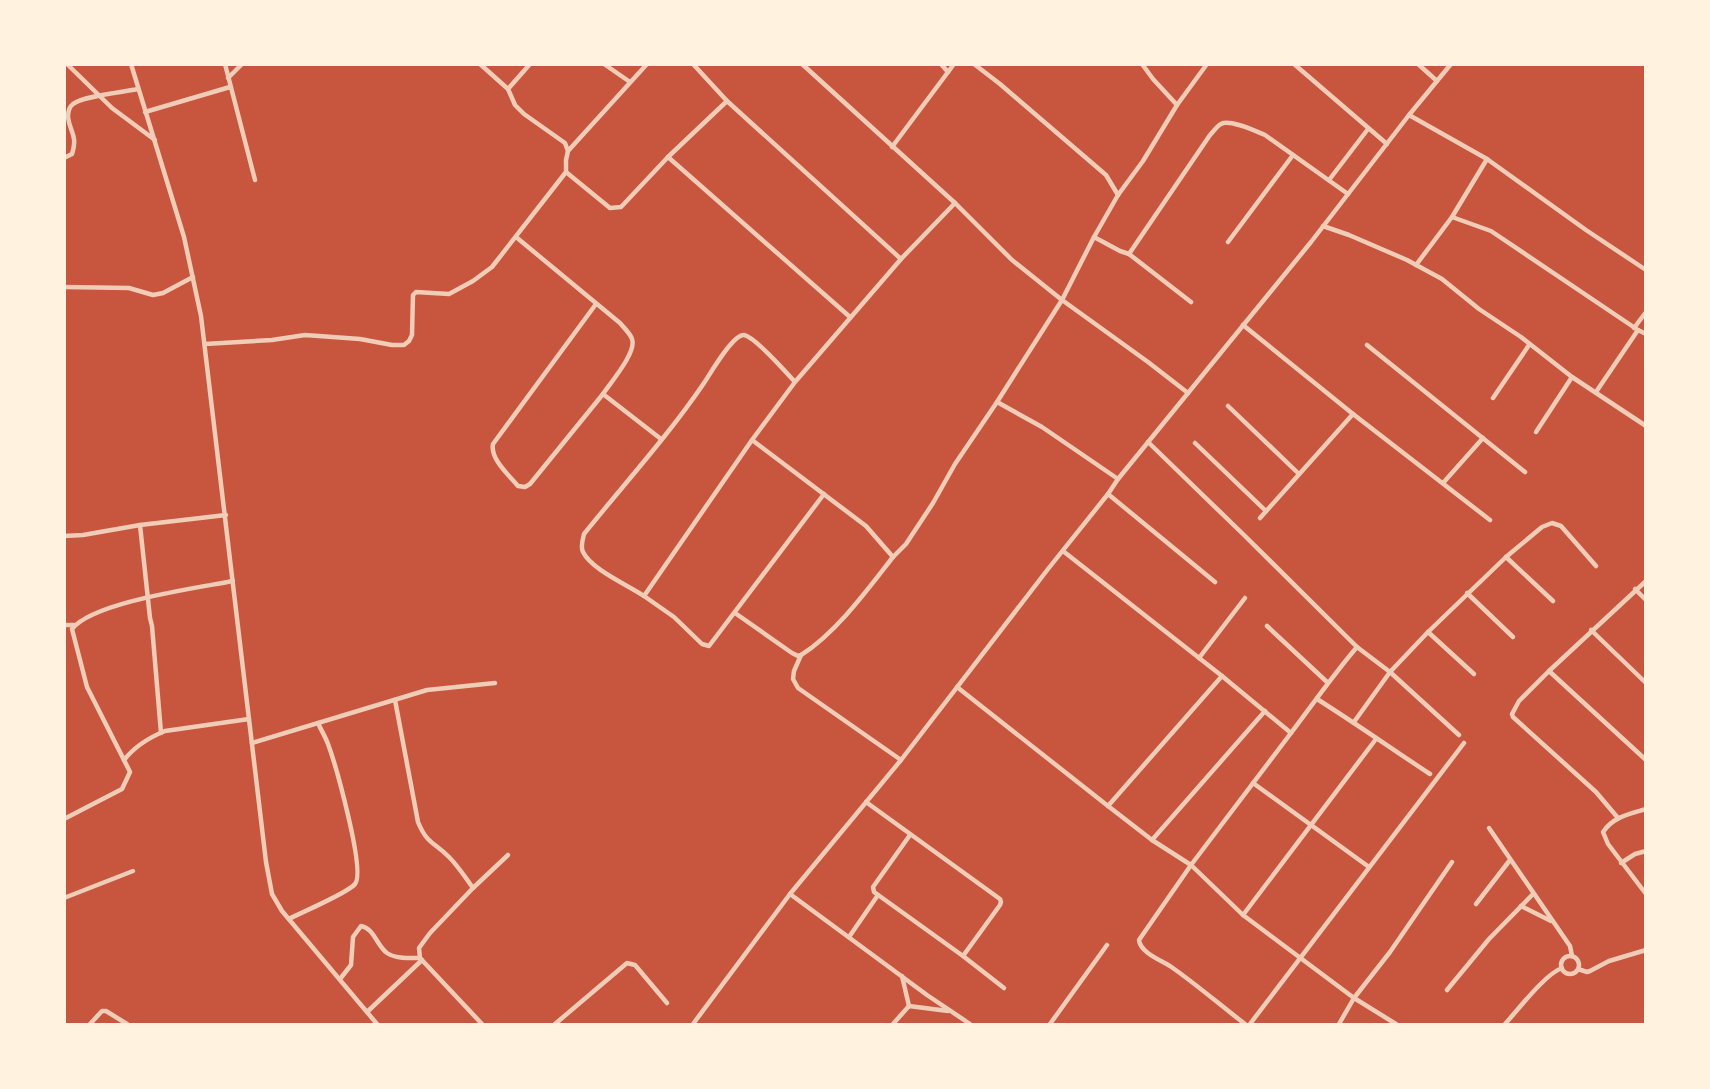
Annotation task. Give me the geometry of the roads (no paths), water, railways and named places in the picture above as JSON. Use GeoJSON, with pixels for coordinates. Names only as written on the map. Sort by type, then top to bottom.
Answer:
{"type":"FeatureCollection","features":[{"type":"Feature","properties":{"kind":"street"},"geometry":{"type":"LineString","coordinates":[[67,64],[99,96],[154,140]]}},
{"type":"Feature","properties":{"kind":"street"},"geometry":{"type":"LineString","coordinates":[[131,64],[184,237],[205,344],[261,828],[272,894],[289,918],[377,1024]]}},
{"type":"Feature","properties":{"kind":"street"},"geometry":{"type":"LineString","coordinates":[[225,64],[255,180]]}},
{"type":"Feature","properties":{"kind":"street"},"geometry":{"type":"LineString","coordinates":[[228,78],[242,64]]}},
{"type":"Feature","properties":{"kind":"street"},"geometry":{"type":"LineString","coordinates":[[480,64],[508,89],[516,105],[529,118],[565,143],[568,151]]}},
{"type":"Feature","properties":{"kind":"street"},"geometry":{"type":"LineString","coordinates":[[508,89],[530,64]]}},
{"type":"Feature","properties":{"kind":"street"},"geometry":{"type":"LineString","coordinates":[[604,64],[630,82]]}},
{"type":"Feature","properties":{"kind":"street"},"geometry":{"type":"LineString","coordinates":[[205,344],[305,335],[404,345],[412,335],[413,295],[416,292],[449,294],[455,292],[492,267],[566,172],[568,151],[647,64]]}},
{"type":"Feature","properties":{"kind":"street"},"geometry":{"type":"LineString","coordinates":[[693,64],[727,101],[901,259]]}},
{"type":"Feature","properties":{"kind":"street"},"geometry":{"type":"LineString","coordinates":[[802,64],[955,203],[1012,260],[1188,393]]}},
{"type":"Feature","properties":{"kind":"street"},"geometry":{"type":"LineString","coordinates":[[941,64],[948,72]]}},
{"type":"Feature","properties":{"kind":"street"},"geometry":{"type":"LineString","coordinates":[[892,147],[954,64]]}},
{"type":"Feature","properties":{"kind":"street"},"geometry":{"type":"LineString","coordinates":[[974,64],[1106,175],[1118,195]]}},
{"type":"Feature","properties":{"kind":"street"},"geometry":{"type":"LineString","coordinates":[[1142,64],[1153,80],[1177,105]]}},
{"type":"Feature","properties":{"kind":"street"},"geometry":{"type":"LineString","coordinates":[[901,760],[798,688],[793,679],[801,655],[828,633],[860,601],[893,557],[906,544],[955,464],[1062,300],[1118,195],[1207,64]]}},
{"type":"Feature","properties":{"kind":"street"},"geometry":{"type":"LineString","coordinates":[[1294,64],[1387,144]]}},
{"type":"Feature","properties":{"kind":"street"},"geometry":{"type":"LineString","coordinates":[[1418,64],[1437,81]]}},
{"type":"Feature","properties":{"kind":"street"},"geometry":{"type":"LineString","coordinates":[[693,1024],[790,894],[901,760],[1119,478],[1451,64]]}},
{"type":"Feature","properties":{"kind":"street"},"geometry":{"type":"LineString","coordinates":[[145,112],[230,87]]}},
{"type":"Feature","properties":{"kind":"street"},"geometry":{"type":"LineString","coordinates":[[64,158],[72,154],[75,143],[69,119],[69,108],[73,103],[138,89]]}},
{"type":"Feature","properties":{"kind":"street"},"geometry":{"type":"LineString","coordinates":[[566,172],[610,208],[621,207],[668,157],[727,101]]}},
{"type":"Feature","properties":{"kind":"street"},"geometry":{"type":"LineString","coordinates":[[1409,115],[1487,159],[1646,270]]}},
{"type":"Feature","properties":{"kind":"street"},"geometry":{"type":"LineString","coordinates":[[1129,254],[1210,135],[1220,124],[1229,123],[1264,135],[1348,194]]}},
{"type":"Feature","properties":{"kind":"street"},"geometry":{"type":"LineString","coordinates":[[1329,180],[1368,129]]}},
{"type":"Feature","properties":{"kind":"street"},"geometry":{"type":"LineString","coordinates":[[1228,242],[1293,155]]}},
{"type":"Feature","properties":{"kind":"street"},"geometry":{"type":"LineString","coordinates":[[668,157],[850,317]]}},
{"type":"Feature","properties":{"kind":"street"},"geometry":{"type":"LineString","coordinates":[[1416,265],[1452,217],[1487,159]]}},
{"type":"Feature","properties":{"kind":"street"},"geometry":{"type":"LineString","coordinates":[[645,596],[752,440],[795,382],[901,259],[955,203]]}},
{"type":"Feature","properties":{"kind":"street"},"geometry":{"type":"LineString","coordinates":[[1452,217],[1491,231],[1646,334]]}},
{"type":"Feature","properties":{"kind":"street"},"geometry":{"type":"LineString","coordinates":[[1323,226],[1349,235],[1442,279],[1572,377],[1646,426]]}},
{"type":"Feature","properties":{"kind":"street"},"geometry":{"type":"LineString","coordinates":[[516,237],[620,323],[633,340],[633,348],[629,356],[603,394],[530,484],[525,487],[518,486],[495,458],[493,444],[596,304]]}},
{"type":"Feature","properties":{"kind":"street"},"geometry":{"type":"LineString","coordinates":[[1094,237],[1129,254],[1191,302]]}},
{"type":"Feature","properties":{"kind":"street"},"geometry":{"type":"LineString","coordinates":[[64,287],[129,288],[153,295],[163,293],[193,277]]}},
{"type":"Feature","properties":{"kind":"street"},"geometry":{"type":"LineString","coordinates":[[1596,392],[1646,312]]}},
{"type":"Feature","properties":{"kind":"street"},"geometry":{"type":"LineString","coordinates":[[1243,325],[1490,520]]}},
{"type":"Feature","properties":{"kind":"street"},"geometry":{"type":"LineString","coordinates":[[795,382],[762,348],[749,337],[741,336],[727,348],[693,399],[584,534],[583,552],[604,573],[645,596],[674,617],[706,646],[711,645],[824,494]]}},
{"type":"Feature","properties":{"kind":"street"},"geometry":{"type":"LineString","coordinates":[[1368,345],[1525,472]]}},
{"type":"Feature","properties":{"kind":"street"},"geometry":{"type":"LineString","coordinates":[[1493,398],[1529,345]]}},
{"type":"Feature","properties":{"kind":"street"},"geometry":{"type":"LineString","coordinates":[[1536,432],[1572,377]]}},
{"type":"Feature","properties":{"kind":"street"},"geometry":{"type":"LineString","coordinates":[[603,394],[661,439]]}},
{"type":"Feature","properties":{"kind":"street"},"geometry":{"type":"LineString","coordinates":[[997,402],[1042,427],[1119,478]]}},
{"type":"Feature","properties":{"kind":"street"},"geometry":{"type":"LineString","coordinates":[[1228,406],[1299,474]]}},
{"type":"Feature","properties":{"kind":"street"},"geometry":{"type":"LineString","coordinates":[[1260,518],[1353,414]]}},
{"type":"Feature","properties":{"kind":"street"},"geometry":{"type":"LineString","coordinates":[[1443,483],[1483,438]]}},
{"type":"Feature","properties":{"kind":"street"},"geometry":{"type":"LineString","coordinates":[[752,440],[866,526],[893,557]]}},
{"type":"Feature","properties":{"kind":"street"},"geometry":{"type":"LineString","coordinates":[[1148,442],[1357,646],[1390,672],[1459,735]]}},
{"type":"Feature","properties":{"kind":"street"},"geometry":{"type":"LineString","coordinates":[[1195,444],[1266,511]]}},
{"type":"Feature","properties":{"kind":"street"},"geometry":{"type":"LineString","coordinates":[[1108,494],[1215,582]]}},
{"type":"Feature","properties":{"kind":"street"},"geometry":{"type":"LineString","coordinates":[[64,537],[226,515]]}},
{"type":"Feature","properties":{"kind":"street"},"geometry":{"type":"LineString","coordinates":[[1354,722],[1390,672],[1428,632],[1506,557],[1542,527],[1552,523],[1561,526],[1596,566]]}},
{"type":"Feature","properties":{"kind":"street"},"geometry":{"type":"LineString","coordinates":[[140,525],[161,733]]}},
{"type":"Feature","properties":{"kind":"street"},"geometry":{"type":"LineString","coordinates":[[1063,551],[1291,733]]}},
{"type":"Feature","properties":{"kind":"street"},"geometry":{"type":"LineString","coordinates":[[1506,557],[1553,601]]}},
{"type":"Feature","properties":{"kind":"street"},"geometry":{"type":"LineString","coordinates":[[64,819],[122,789],[130,772],[87,687],[72,628],[85,618],[101,611],[148,598],[232,581]]}},
{"type":"Feature","properties":{"kind":"street"},"geometry":{"type":"LineString","coordinates":[[1618,818],[1596,792],[1512,714],[1514,707],[1549,671],[1646,581]]}},
{"type":"Feature","properties":{"kind":"street"},"geometry":{"type":"LineString","coordinates":[[1635,590],[1646,600]]}},
{"type":"Feature","properties":{"kind":"street"},"geometry":{"type":"LineString","coordinates":[[1467,593],[1513,637]]}},
{"type":"Feature","properties":{"kind":"street"},"geometry":{"type":"LineString","coordinates":[[1199,658],[1245,598]]}},
{"type":"Feature","properties":{"kind":"street"},"geometry":{"type":"LineString","coordinates":[[735,613],[792,653],[801,655]]}},
{"type":"Feature","properties":{"kind":"street"},"geometry":{"type":"LineString","coordinates":[[64,625],[75,625]]}},
{"type":"Feature","properties":{"kind":"street"},"geometry":{"type":"LineString","coordinates":[[1268,626],[1327,682]]}},
{"type":"Feature","properties":{"kind":"street"},"geometry":{"type":"LineString","coordinates":[[1591,630],[1646,683]]}},
{"type":"Feature","properties":{"kind":"street"},"geometry":{"type":"LineString","coordinates":[[1428,632],[1474,674]]}},
{"type":"Feature","properties":{"kind":"street"},"geometry":{"type":"LineString","coordinates":[[1245,1024],[1173,968],[1143,949],[1139,944],[1140,937],[1191,865],[1317,699],[1327,682],[1357,646]]}},
{"type":"Feature","properties":{"kind":"street"},"geometry":{"type":"LineString","coordinates":[[1549,671],[1646,760]]}},
{"type":"Feature","properties":{"kind":"street"},"geometry":{"type":"LineString","coordinates":[[1108,806],[1222,676]]}},
{"type":"Feature","properties":{"kind":"street"},"geometry":{"type":"LineString","coordinates":[[252,743],[427,690],[495,682]]}},
{"type":"Feature","properties":{"kind":"street"},"geometry":{"type":"LineString","coordinates":[[957,687],[1152,840],[1191,865],[1243,915],[1354,998],[1396,1024]]}},
{"type":"Feature","properties":{"kind":"street"},"geometry":{"type":"LineString","coordinates":[[1317,699],[1430,774]]}},
{"type":"Feature","properties":{"kind":"street"},"geometry":{"type":"LineString","coordinates":[[395,700],[418,822],[428,841],[449,858],[473,888]]}},
{"type":"Feature","properties":{"kind":"street"},"geometry":{"type":"LineString","coordinates":[[1152,840],[1265,711]]}},
{"type":"Feature","properties":{"kind":"street"},"geometry":{"type":"LineString","coordinates":[[124,760],[141,743],[161,733],[249,719]]}},
{"type":"Feature","properties":{"kind":"street"},"geometry":{"type":"LineString","coordinates":[[289,918],[346,890],[356,884],[358,877],[343,792],[327,741],[318,723]]}},
{"type":"Feature","properties":{"kind":"street"},"geometry":{"type":"LineString","coordinates":[[1243,915],[1376,739]]}},
{"type":"Feature","properties":{"kind":"street"},"geometry":{"type":"LineString","coordinates":[[1250,1024],[1464,743]]}},
{"type":"Feature","properties":{"kind":"street"},"geometry":{"type":"LineString","coordinates":[[1253,783],[1369,867]]}},
{"type":"Feature","properties":{"kind":"street"},"geometry":{"type":"LineString","coordinates":[[866,802],[1000,899],[1001,902],[963,956]]}},
{"type":"Feature","properties":{"kind":"street"},"geometry":{"type":"LineString","coordinates":[[1646,809],[1618,818],[1608,824],[1603,832],[1621,863],[1646,894]]}},
{"type":"Feature","properties":{"kind":"street"},"geometry":{"type":"LineString","coordinates":[[1489,828],[1572,949],[1572,956]]}},
{"type":"Feature","properties":{"kind":"street"},"geometry":{"type":"LineString","coordinates":[[910,835],[873,887],[874,892],[1004,988]]}},
{"type":"Feature","properties":{"kind":"street"},"geometry":{"type":"LineString","coordinates":[[1621,863],[1635,854],[1646,851]]}},
{"type":"Feature","properties":{"kind":"street"},"geometry":{"type":"LineString","coordinates":[[482,1024],[421,959],[418,948],[473,888],[508,855]]}},
{"type":"Feature","properties":{"kind":"street"},"geometry":{"type":"LineString","coordinates":[[1476,904],[1510,860]]}},
{"type":"Feature","properties":{"kind":"street"},"geometry":{"type":"LineString","coordinates":[[1339,1024],[1354,998],[1390,952],[1452,862]]}},
{"type":"Feature","properties":{"kind":"street"},"geometry":{"type":"LineString","coordinates":[[64,897],[133,871]]}},
{"type":"Feature","properties":{"kind":"street"},"geometry":{"type":"LineString","coordinates":[[790,894],[970,1024]]}},
{"type":"Feature","properties":{"kind":"street"},"geometry":{"type":"LineString","coordinates":[[1447,990],[1489,939],[1533,894]]}},
{"type":"Feature","properties":{"kind":"street"},"geometry":{"type":"LineString","coordinates":[[849,937],[878,895]]}},
{"type":"Feature","properties":{"kind":"street"},"geometry":{"type":"LineString","coordinates":[[1521,906],[1553,921]]}},
{"type":"Feature","properties":{"kind":"street"},"geometry":{"type":"LineString","coordinates":[[340,979],[351,965],[353,937],[361,926],[367,928],[387,953],[421,959]]}},
{"type":"Feature","properties":{"kind":"street"},"geometry":{"type":"LineString","coordinates":[[1050,1024],[1107,945]]}},
{"type":"Feature","properties":{"kind":"street"},"geometry":{"type":"LineString","coordinates":[[1578,969],[1587,972],[1609,961],[1646,950]]}},
{"type":"Feature","properties":{"kind":"street"},"geometry":{"type":"LineString","coordinates":[[1572,956],[1577,958],[1578,969],[1573,973],[1570,974],[1562,968],[1563,959],[1572,956]]}},
{"type":"Feature","properties":{"kind":"street"},"geometry":{"type":"LineString","coordinates":[[366,1012],[421,959]]}},
{"type":"Feature","properties":{"kind":"street"},"geometry":{"type":"LineString","coordinates":[[555,1024],[627,963],[634,965],[667,1003]]}},
{"type":"Feature","properties":{"kind":"street"},"geometry":{"type":"LineString","coordinates":[[1505,1024],[1548,977],[1562,968]]}},
{"type":"Feature","properties":{"kind":"street"},"geometry":{"type":"LineString","coordinates":[[902,976],[909,1006]]}},
{"type":"Feature","properties":{"kind":"street"},"geometry":{"type":"LineString","coordinates":[[909,1006],[951,1011]]}},
{"type":"Feature","properties":{"kind":"street"},"geometry":{"type":"LineString","coordinates":[[893,1024],[909,1006]]}},
{"type":"Feature","properties":{"kind":"street"},"geometry":{"type":"LineString","coordinates":[[90,1024],[102,1011],[106,1011],[127,1024]]}}]}
